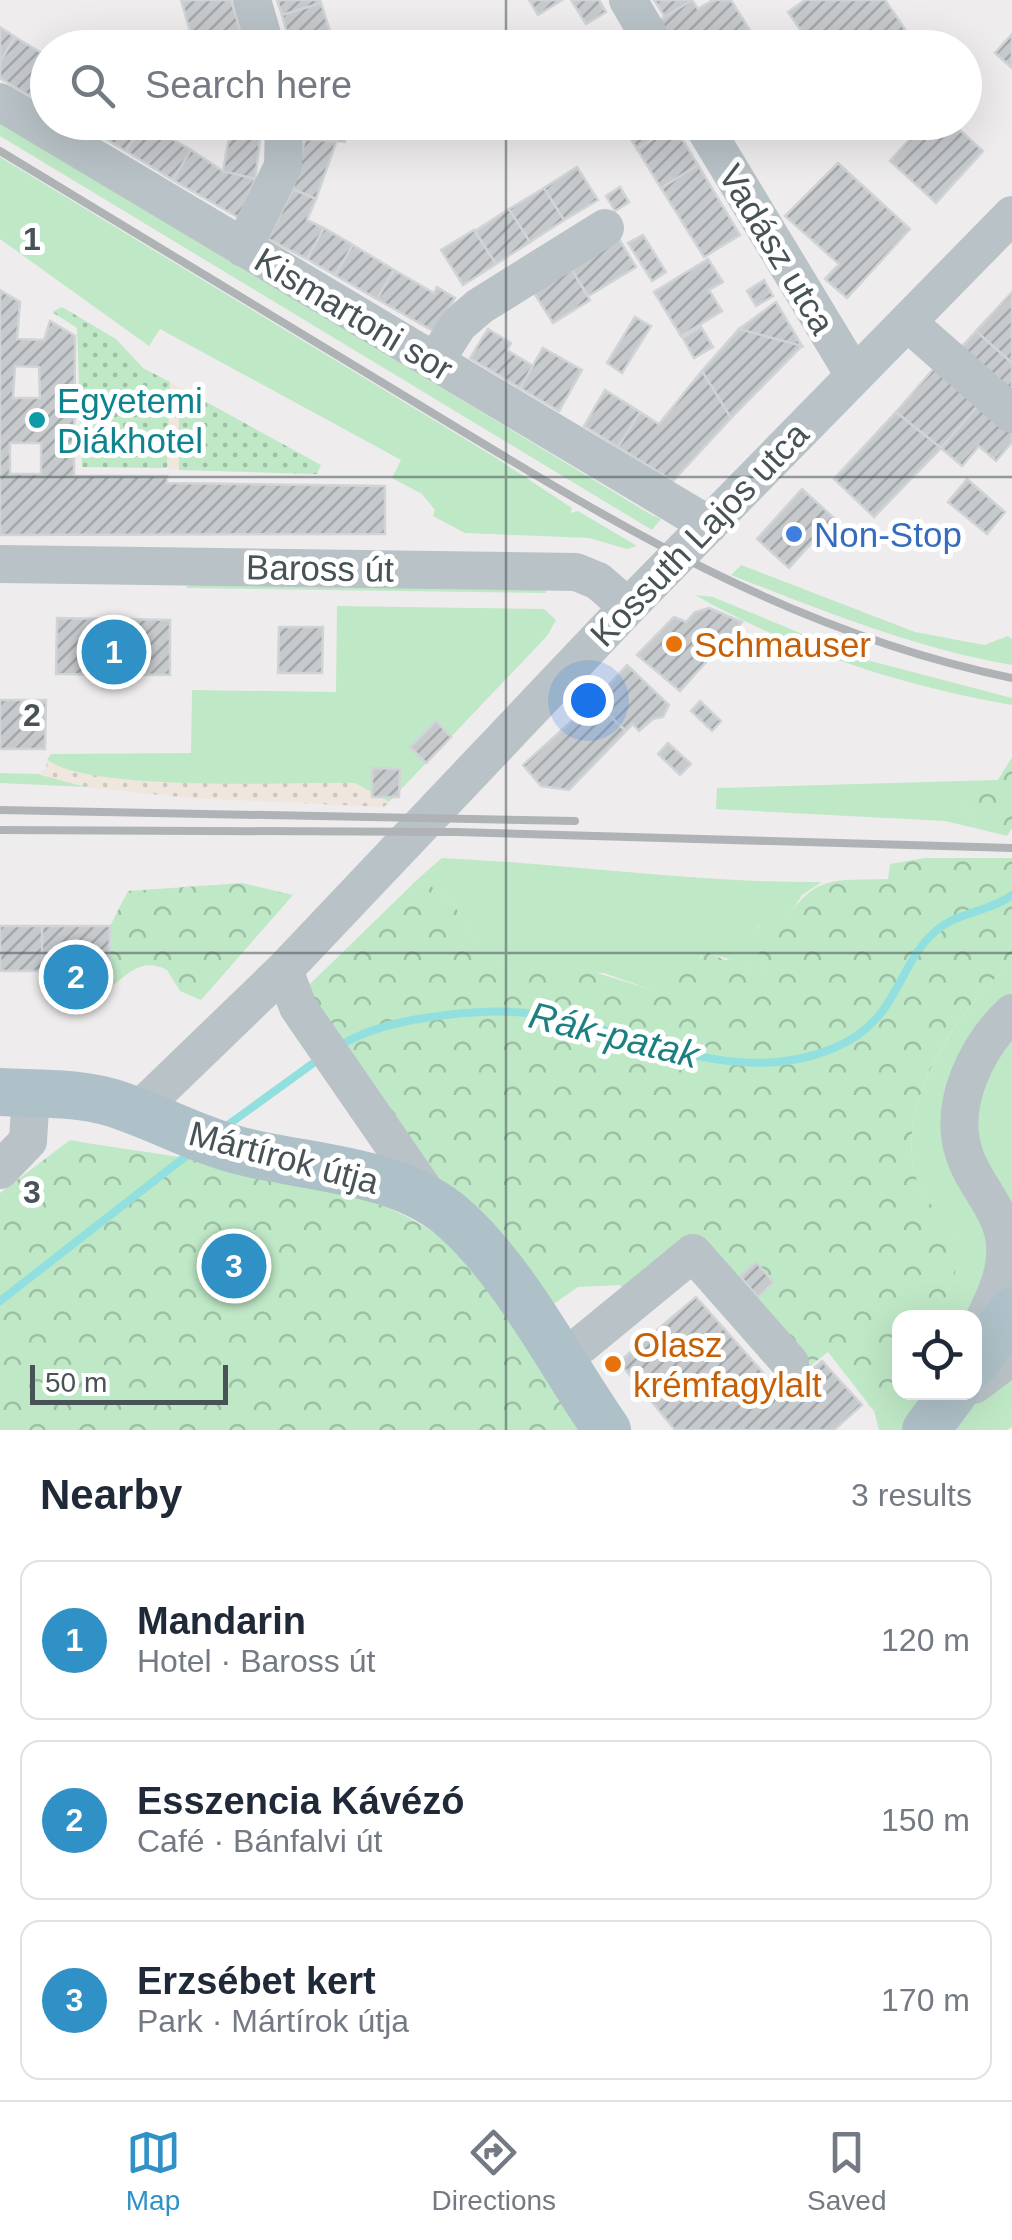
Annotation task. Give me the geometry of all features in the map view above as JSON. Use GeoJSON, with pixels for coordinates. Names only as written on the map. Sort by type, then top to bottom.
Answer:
{"type":"FeatureCollection","features":[{"type":"Feature","properties":{"kind":"main road","name":"Mártírok útja"},"geometry":{"type":"LineString","coordinates":[[16,1093],[83,1096],[239,1150],[377,1180],[431,1200],[456,1220],[492,1260],[607,1430]]}},
{"type":"Feature","properties":{"kind":"main road"},"geometry":{"type":"LineString","coordinates":[[982,1353],[1012,1312]]}},
{"type":"Feature","properties":{"kind":"street"},"geometry":{"type":"LineString","coordinates":[[252,0],[261,30]]}},
{"type":"Feature","properties":{"kind":"street"},"geometry":{"type":"LineString","coordinates":[[628,0],[646,30]]}},
{"type":"Feature","properties":{"kind":"street","name":"Kismartoni sor"},"geometry":{"type":"LineString","coordinates":[[0,102],[30,120]]}},
{"type":"Feature","properties":{"kind":"street","name":"Kismartoni sor"},"geometry":{"type":"LineString","coordinates":[[63,140],[709,525]]}},
{"type":"Feature","properties":{"kind":"street"},"geometry":{"type":"LineString","coordinates":[[243,248],[283,166],[284,140]]}},
{"type":"Feature","properties":{"kind":"street","name":"Vadász utca"},"geometry":{"type":"LineString","coordinates":[[712,140],[854,375]]}},
{"type":"Feature","properties":{"kind":"street","name":"Kossuth Lajos utca"},"geometry":{"type":"LineString","coordinates":[[138,1112],[284,970],[628,607],[1012,215]]}},
{"type":"Feature","properties":{"kind":"street"},"geometry":{"type":"LineString","coordinates":[[436,362],[460,324],[480,306],[605,228]]}},
{"type":"Feature","properties":{"kind":"street"},"geometry":{"type":"LineString","coordinates":[[907,322],[1012,414]]}},
{"type":"Feature","properties":{"kind":"street","name":"Baross út"},"geometry":{"type":"LineString","coordinates":[[0,564],[449,554],[581,573],[598,580],[628,607]]}},
{"type":"Feature","properties":{"kind":"street","name":"Mártírok útja"},"geometry":{"type":"LineString","coordinates":[[284,970],[292,995],[431,1200]]}},
{"type":"Feature","properties":{"kind":"street"},"geometry":{"type":"LineString","coordinates":[[982,1323],[1001,1282],[1005,1244],[1000,1225],[964,1152],[961,1096],[998,1026],[1012,1013]]}},
{"type":"Feature","properties":{"kind":"street"},"geometry":{"type":"LineString","coordinates":[[0,1170],[28,1141],[16,1093]]}},
{"type":"Feature","properties":{"kind":"street"},"geometry":{"type":"LineString","coordinates":[[961,1096],[970,1136],[990,1165],[1012,1181]]}},
{"type":"Feature","properties":{"kind":"street"},"geometry":{"type":"LineString","coordinates":[[581,1345],[694,1253],[790,1363]]}},
{"type":"Feature","properties":{"kind":"street"},"geometry":{"type":"LineString","coordinates":[[982,1378],[1012,1356]]}},
{"type":"Feature","properties":{"kind":"green space"},"geometry":{"type":"Polygon","coordinates":[[[0,120],[661,519],[652,530],[0,136],[0,120]]]}},
{"type":"Feature","properties":{"kind":"green space"},"geometry":{"type":"Polygon","coordinates":[[[0,157],[493,456],[572,508],[570,513],[578,511],[637,546],[627,549],[589,538],[465,533],[433,516],[435,510],[422,494],[392,478],[401,460],[160,329],[149,346],[0,239],[0,157]]]}},
{"type":"Feature","properties":{"kind":"green space"},"geometry":{"type":"Polygon","coordinates":[[[62,307],[116,339],[143,368],[170,382],[167,468],[82,467],[77,328],[52,312],[62,307]]]}},
{"type":"Feature","properties":{"kind":"green space"},"geometry":{"type":"Polygon","coordinates":[[[199,398],[321,465],[317,474],[179,470],[179,412],[199,398]]]}},
{"type":"Feature","properties":{"kind":"green space"},"geometry":{"type":"Polygon","coordinates":[[[741,565],[915,632],[984,645],[1008,636],[1012,639],[1012,665],[939,649],[835,615],[731,575],[741,565]]]}},
{"type":"Feature","properties":{"kind":"green space"},"geometry":{"type":"Polygon","coordinates":[[[191,582],[546,586],[546,593],[186,588],[191,582]]]}},
{"type":"Feature","properties":{"kind":"green space"},"geometry":{"type":"Polygon","coordinates":[[[695,595],[713,597],[863,659],[1012,698],[1012,705],[849,664],[771,633],[695,595]]]}},
{"type":"Feature","properties":{"kind":"green space"},"geometry":{"type":"Polygon","coordinates":[[[337,606],[544,609],[556,620],[547,636],[389,802],[355,783],[148,782],[71,771],[47,760],[51,754],[191,753],[192,690],[336,692],[337,606]]]}},
{"type":"Feature","properties":{"kind":"green space"},"geometry":{"type":"Polygon","coordinates":[[[1012,757],[1012,828],[1007,836],[975,828],[961,800],[961,781],[998,780],[1012,757]]]}},
{"type":"Feature","properties":{"kind":"green space"},"geometry":{"type":"Polygon","coordinates":[[[0,773],[38,774],[86,787],[0,783],[0,773]]]}},
{"type":"Feature","properties":{"kind":"green space"},"geometry":{"type":"Polygon","coordinates":[[[961,781],[961,800],[975,828],[945,821],[716,809],[717,788],[961,781]]]}},
{"type":"Feature","properties":{"kind":"green space"},"geometry":{"type":"Polygon","coordinates":[[[442,858],[727,880],[822,882],[802,895],[787,919],[758,926],[763,970],[757,972],[723,957],[701,956],[690,972],[663,994],[604,973],[492,966],[454,905],[420,877],[442,858]]]}},
{"type":"Feature","properties":{"kind":"green space"},"geometry":{"type":"Polygon","coordinates":[[[925,858],[1012,858],[1012,962],[970,1006],[951,1033],[921,1094],[913,1125],[912,1156],[919,1186],[955,1237],[958,1257],[939,1310],[892,1310],[892,1384],[874,1411],[828,1352],[785,1386],[690,1277],[642,1314],[620,1285],[578,1287],[548,1308],[434,1183],[307,994],[310,984],[420,877],[454,905],[493,966],[581,968],[662,993],[707,952],[725,960],[737,958],[748,968],[763,970],[757,941],[759,924],[787,919],[808,894],[830,882],[888,879],[890,864],[925,858]]]}},
{"type":"Feature","properties":{"kind":"green space"},"geometry":{"type":"Polygon","coordinates":[[[242,883],[293,895],[201,1000],[180,991],[167,970],[158,966],[136,968],[110,988],[110,926],[128,891],[242,883]]]}},
{"type":"Feature","properties":{"kind":"green space"},"geometry":{"type":"Polygon","coordinates":[[[1012,962],[1012,1426],[1007,1430],[879,1430],[874,1411],[892,1384],[892,1400],[982,1400],[982,1310],[939,1310],[951,1286],[955,1237],[919,1186],[912,1156],[913,1126],[934,1063],[970,1006],[1012,962]]]}},
{"type":"Feature","properties":{"kind":"green space"},"geometry":{"type":"Polygon","coordinates":[[[70,1140],[264,1172],[364,1198],[406,1217],[442,1239],[484,1280],[518,1328],[579,1430],[0,1430],[0,1193],[70,1140]]]}},
{"type":"Feature","properties":{"kind":"sand"},"geometry":{"type":"Polygon","coordinates":[[[170,382],[186,391],[179,412],[179,470],[167,468],[170,382]]]}},
{"type":"Feature","properties":{"kind":"sand"},"geometry":{"type":"Polygon","coordinates":[[[47,760],[70,770],[147,781],[355,783],[389,802],[384,807],[189,798],[86,787],[38,774],[46,768],[47,760]]]}},
{"type":"Feature","properties":{"kind":"building"},"geometry":{"type":"Polygon","coordinates":[[[181,0],[231,0],[240,30],[190,30],[181,0]]]}},
{"type":"Feature","properties":{"kind":"building"},"geometry":{"type":"Polygon","coordinates":[[[277,0],[320,0],[321,3],[282,15],[277,0]]]}},
{"type":"Feature","properties":{"kind":"building"},"geometry":{"type":"Polygon","coordinates":[[[529,0],[562,0],[538,15],[529,0]]]}},
{"type":"Feature","properties":{"kind":"building"},"geometry":{"type":"Polygon","coordinates":[[[571,0],[599,0],[606,12],[586,24],[571,0]]]}},
{"type":"Feature","properties":{"kind":"building"},"geometry":{"type":"Polygon","coordinates":[[[654,0],[692,0],[665,17],[654,0]]]}},
{"type":"Feature","properties":{"kind":"building"},"geometry":{"type":"Polygon","coordinates":[[[692,0],[698,9],[713,0],[731,0],[750,30],[666,30],[660,20],[692,0]]]}},
{"type":"Feature","properties":{"kind":"building"},"geometry":{"type":"Polygon","coordinates":[[[805,0],[885,0],[906,30],[800,30],[788,12],[805,0]]]}},
{"type":"Feature","properties":{"kind":"building"},"geometry":{"type":"Polygon","coordinates":[[[321,3],[330,30],[286,30],[282,15],[321,3]]]}},
{"type":"Feature","properties":{"kind":"building"},"geometry":{"type":"Polygon","coordinates":[[[0,27],[15,37],[0,62],[0,27]]]}},
{"type":"Feature","properties":{"kind":"building"},"geometry":{"type":"Polygon","coordinates":[[[1012,34],[1012,68],[995,53],[1012,34]]]}},
{"type":"Feature","properties":{"kind":"building"},"geometry":{"type":"Polygon","coordinates":[[[15,37],[30,46],[30,96],[0,78],[0,62],[15,37]]]}},
{"type":"Feature","properties":{"kind":"building"},"geometry":{"type":"Polygon","coordinates":[[[107,140],[132,140],[126,151],[107,140]]]}},
{"type":"Feature","properties":{"kind":"building"},"geometry":{"type":"Polygon","coordinates":[[[132,140],[174,140],[191,150],[173,180],[126,151],[132,140]]]}},
{"type":"Feature","properties":{"kind":"building"},"geometry":{"type":"Polygon","coordinates":[[[229,140],[260,140],[255,179],[223,171],[229,140]]]}},
{"type":"Feature","properties":{"kind":"building"},"geometry":{"type":"Polygon","coordinates":[[[305,140],[337,140],[316,199],[293,189],[305,140]]]}},
{"type":"Feature","properties":{"kind":"building"},"geometry":{"type":"Polygon","coordinates":[[[631,140],[651,140],[637,149],[631,140]]]}},
{"type":"Feature","properties":{"kind":"building"},"geometry":{"type":"Polygon","coordinates":[[[651,140],[683,140],[698,165],[661,188],[637,149],[651,140]]]}},
{"type":"Feature","properties":{"kind":"building"},"geometry":{"type":"Polygon","coordinates":[[[909,140],[971,140],[983,151],[936,203],[890,161],[909,140]]]}},
{"type":"Feature","properties":{"kind":"building"},"geometry":{"type":"Polygon","coordinates":[[[191,150],[223,171],[255,179],[239,218],[173,180],[191,150]]]}},
{"type":"Feature","properties":{"kind":"building"},"geometry":{"type":"Polygon","coordinates":[[[838,163],[910,229],[847,298],[825,279],[839,264],[785,216],[838,163]]]}},
{"type":"Feature","properties":{"kind":"building"},"geometry":{"type":"Polygon","coordinates":[[[698,165],[740,235],[704,257],[661,188],[698,165]]]}},
{"type":"Feature","properties":{"kind":"building"},"geometry":{"type":"Polygon","coordinates":[[[577,167],[598,200],[564,220],[544,188],[577,167]]]}},
{"type":"Feature","properties":{"kind":"building"},"geometry":{"type":"Polygon","coordinates":[[[620,187],[629,202],[615,211],[606,196],[620,187]]]}},
{"type":"Feature","properties":{"kind":"building"},"geometry":{"type":"Polygon","coordinates":[[[544,188],[564,220],[530,242],[509,209],[544,188]]]}},
{"type":"Feature","properties":{"kind":"building"},"geometry":{"type":"Polygon","coordinates":[[[293,189],[316,199],[307,220],[324,228],[307,259],[268,239],[293,189]]]}},
{"type":"Feature","properties":{"kind":"building"},"geometry":{"type":"Polygon","coordinates":[[[509,209],[530,242],[496,264],[475,231],[509,209]]]}},
{"type":"Feature","properties":{"kind":"building"},"geometry":{"type":"Polygon","coordinates":[[[324,228],[353,245],[335,275],[307,259],[324,228]]]}},
{"type":"Feature","properties":{"kind":"building"},"geometry":{"type":"Polygon","coordinates":[[[474,230],[496,264],[463,285],[441,250],[474,230]]]}},
{"type":"Feature","properties":{"kind":"building"},"geometry":{"type":"Polygon","coordinates":[[[615,232],[636,267],[588,296],[567,262],[615,232]]]}},
{"type":"Feature","properties":{"kind":"building"},"geometry":{"type":"Polygon","coordinates":[[[643,235],[666,272],[652,281],[628,243],[643,235]]]}},
{"type":"Feature","properties":{"kind":"building"},"geometry":{"type":"Polygon","coordinates":[[[353,245],[394,270],[377,299],[335,275],[353,245]]]}},
{"type":"Feature","properties":{"kind":"building"},"geometry":{"type":"Polygon","coordinates":[[[708,259],[723,282],[709,290],[722,311],[681,336],[654,292],[708,259]]]}},
{"type":"Feature","properties":{"kind":"building"},"geometry":{"type":"Polygon","coordinates":[[[567,262],[590,300],[553,323],[529,285],[567,262]]]}},
{"type":"Feature","properties":{"kind":"building"},"geometry":{"type":"Polygon","coordinates":[[[394,270],[434,293],[437,287],[455,298],[435,332],[377,299],[394,270]]]}},
{"type":"Feature","properties":{"kind":"building"},"geometry":{"type":"Polygon","coordinates":[[[764,280],[773,296],[756,306],[747,291],[764,280]]]}},
{"type":"Feature","properties":{"kind":"building","name":"Egyetemi Diákhotel"},"geometry":{"type":"Polygon","coordinates":[[[0,290],[20,302],[17,339],[44,340],[50,321],[75,336],[74,476],[167,476],[167,483],[385,486],[385,534],[0,535],[0,290]],[[15,366],[13,398],[40,398],[39,367],[15,366]],[[10,443],[10,474],[41,474],[41,443],[10,443]]]}},
{"type":"Feature","properties":{"kind":"building"},"geometry":{"type":"Polygon","coordinates":[[[1012,292],[1012,363],[976,331],[1012,292]]]}},
{"type":"Feature","properties":{"kind":"building"},"geometry":{"type":"Polygon","coordinates":[[[776,302],[802,346],[739,329],[776,302]]]}},
{"type":"Feature","properties":{"kind":"building"},"geometry":{"type":"Polygon","coordinates":[[[635,317],[651,326],[622,373],[607,363],[635,317]]]}},
{"type":"Feature","properties":{"kind":"building"},"geometry":{"type":"Polygon","coordinates":[[[701,327],[713,347],[694,358],[683,338],[701,327]]]}},
{"type":"Feature","properties":{"kind":"building"},"geometry":{"type":"Polygon","coordinates":[[[488,329],[511,343],[507,350],[533,366],[520,388],[470,358],[488,329]]]}},
{"type":"Feature","properties":{"kind":"building"},"geometry":{"type":"Polygon","coordinates":[[[739,329],[802,346],[731,418],[702,371],[739,329]]]}},
{"type":"Feature","properties":{"kind":"building"},"geometry":{"type":"Polygon","coordinates":[[[976,331],[1012,363],[1012,392],[957,352],[976,331]]]}},
{"type":"Feature","properties":{"kind":"building"},"geometry":{"type":"Polygon","coordinates":[[[543,348],[582,370],[559,411],[520,388],[543,348]]]}},
{"type":"Feature","properties":{"kind":"building"},"geometry":{"type":"Polygon","coordinates":[[[936,366],[981,402],[941,448],[896,412],[936,366]]]}},
{"type":"Feature","properties":{"kind":"building"},"geometry":{"type":"Polygon","coordinates":[[[702,371],[731,418],[673,481],[618,447],[640,412],[659,424],[702,371]]]}},
{"type":"Feature","properties":{"kind":"building"},"geometry":{"type":"Polygon","coordinates":[[[605,390],[640,412],[618,447],[584,426],[605,390]]]}},
{"type":"Feature","properties":{"kind":"building"},"geometry":{"type":"Polygon","coordinates":[[[981,402],[1012,429],[1012,442],[996,461],[979,446],[962,466],[941,448],[981,402]]]}},
{"type":"Feature","properties":{"kind":"building"},"geometry":{"type":"Polygon","coordinates":[[[896,412],[941,448],[874,517],[834,479],[896,412]]]}},
{"type":"Feature","properties":{"kind":"building"},"geometry":{"type":"Polygon","coordinates":[[[967,479],[1005,512],[987,534],[948,502],[967,479]]]}},
{"type":"Feature","properties":{"kind":"building"},"geometry":{"type":"Polygon","coordinates":[[[802,489],[834,518],[789,568],[757,539],[802,489]]]}},
{"type":"Feature","properties":{"kind":"building"},"geometry":{"type":"Polygon","coordinates":[[[709,608],[742,622],[680,691],[637,655],[674,617],[686,622],[695,612],[709,608]]]}},
{"type":"Feature","properties":{"kind":"building"},"geometry":{"type":"Polygon","coordinates":[[[57,618],[170,620],[170,675],[56,674],[57,618]]]}},
{"type":"Feature","properties":{"kind":"building"},"geometry":{"type":"Polygon","coordinates":[[[279,627],[323,627],[322,673],[278,673],[279,627]]]}},
{"type":"Feature","properties":{"kind":"building"},"geometry":{"type":"Polygon","coordinates":[[[627,665],[669,705],[663,717],[653,719],[639,731],[633,724],[626,731],[594,701],[627,665]]]}},
{"type":"Feature","properties":{"kind":"building"},"geometry":{"type":"Polygon","coordinates":[[[0,700],[46,700],[45,749],[0,749],[0,700]]]}},
{"type":"Feature","properties":{"kind":"building"},"geometry":{"type":"Polygon","coordinates":[[[594,701],[626,731],[569,790],[541,786],[523,765],[594,701]]]}},
{"type":"Feature","properties":{"kind":"building"},"geometry":{"type":"Polygon","coordinates":[[[700,701],[721,721],[712,731],[691,711],[700,701]]]}},
{"type":"Feature","properties":{"kind":"building"},"geometry":{"type":"Polygon","coordinates":[[[436,721],[451,737],[426,763],[410,747],[436,721]]]}},
{"type":"Feature","properties":{"kind":"building"},"geometry":{"type":"Polygon","coordinates":[[[668,743],[691,764],[680,775],[658,754],[668,743]]]}},
{"type":"Feature","properties":{"kind":"building"},"geometry":{"type":"Polygon","coordinates":[[[372,768],[400,769],[399,797],[372,797],[372,768]]]}},
{"type":"Feature","properties":{"kind":"building"},"geometry":{"type":"Polygon","coordinates":[[[0,926],[42,926],[42,971],[0,971],[0,926]]]}},
{"type":"Feature","properties":{"kind":"building"},"geometry":{"type":"Polygon","coordinates":[[[42,926],[110,926],[109,972],[42,971],[42,926]]]}},
{"type":"Feature","properties":{"kind":"building"},"geometry":{"type":"Polygon","coordinates":[[[756,1262],[773,1282],[758,1297],[740,1276],[756,1262]]]}},
{"type":"Feature","properties":{"kind":"building"},"geometry":{"type":"Polygon","coordinates":[[[696,1297],[783,1395],[822,1361],[862,1405],[834,1430],[675,1430],[619,1362],[696,1297]]]}},
{"type":"Feature","properties":{"kind":"building","name":"Olasz krémfagylalt"},"geometry":{"type":"Polygon","coordinates":[[[613,1356],[622,1365],[613,1374],[604,1365],[613,1356]]]}},
{"type":"Feature","properties":{"kind":"waterway","name":"Rák-patak"},"geometry":{"type":"LineString","coordinates":[[339,1046],[403,1022],[497,1012],[550,1016],[667,1049],[733,1062],[800,1059],[834,1048],[872,1023],[923,944],[937,930],[1012,895]]}},
{"type":"Feature","properties":{"kind":"waterway","name":"Rák-patak"},"geometry":{"type":"LineString","coordinates":[[225,1127],[319,1059]]}},
{"type":"Feature","properties":{"kind":"waterway","name":"Rák-patak"},"geometry":{"type":"LineString","coordinates":[[0,1301],[190,1153]]}},
{"type":"Feature","properties":{"kind":"railway"},"geometry":{"type":"LineString","coordinates":[[0,151],[559,489],[702,567],[851,632],[929,658],[1012,678]]}},
{"type":"Feature","properties":{"kind":"railway"},"geometry":{"type":"LineString","coordinates":[[0,810],[575,821]]}},
{"type":"Feature","properties":{"kind":"railway"},"geometry":{"type":"LineString","coordinates":[[0,830],[455,832],[1012,848]]}},
{"type":"Feature","properties":{"kind":"place","name":"Egyetemi Diákhotel"},"geometry":{"type":"Point","coordinates":[37,420]}},
{"type":"Feature","properties":{"kind":"place","name":"Non-Stop"},"geometry":{"type":"Point","coordinates":[794,534]}},
{"type":"Feature","properties":{"kind":"place","name":"Schmauser"},"geometry":{"type":"Point","coordinates":[674,644]}},
{"type":"Feature","properties":{"kind":"place","name":"Mandarin"},"geometry":{"type":"Point","coordinates":[114,652]}},
{"type":"Feature","properties":{"kind":"place","name":"Esszencia Kávézó"},"geometry":{"type":"Point","coordinates":[76,977]}},
{"type":"Feature","properties":{"kind":"place","name":"Erzsébet kert"},"geometry":{"type":"Point","coordinates":[234,1266]}},
{"type":"Feature","properties":{"kind":"place","name":"Olasz krémfagylalt"},"geometry":{"type":"Point","coordinates":[613,1364]}}]}
